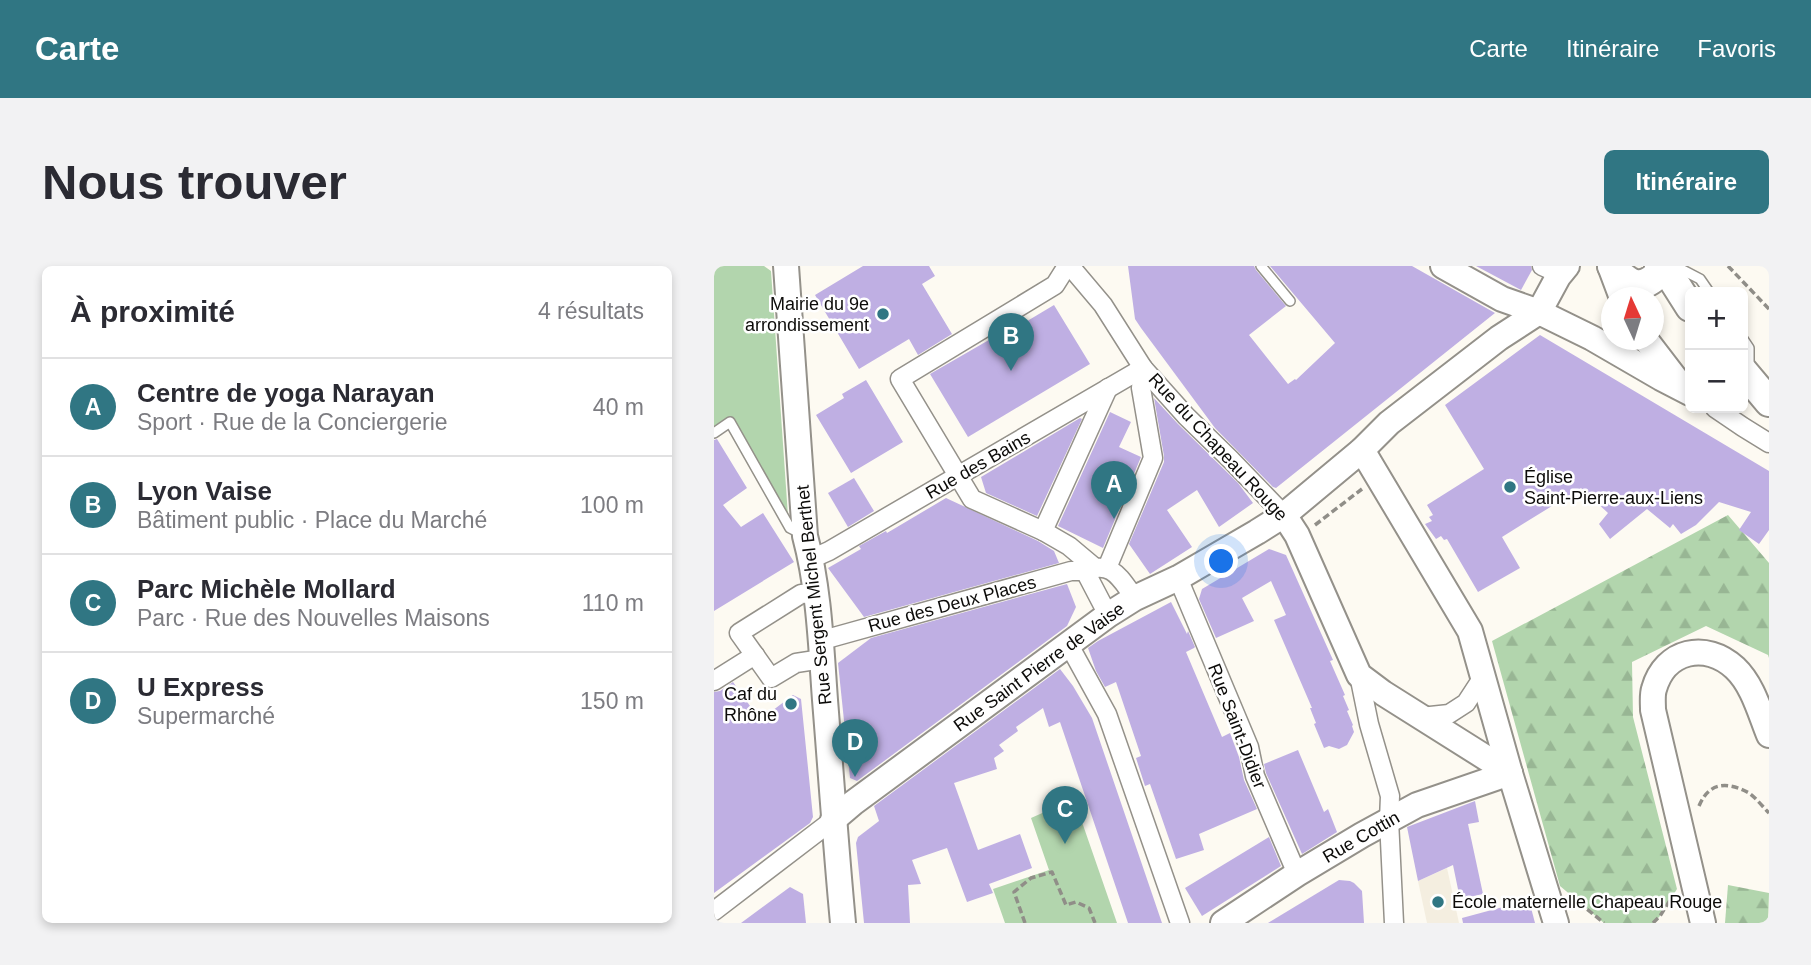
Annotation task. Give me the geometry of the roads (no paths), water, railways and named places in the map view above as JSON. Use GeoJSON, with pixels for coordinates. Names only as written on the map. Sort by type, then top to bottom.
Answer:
{"type":"FeatureCollection","features":[{"type":"Feature","properties":{"kind":"main road"},"geometry":{"type":"LineString","coordinates":[[1611,266],[1627,282],[1643,285],[1651,282],[1661,266]]}},
{"type":"Feature","properties":{"kind":"main road"},"geometry":{"type":"LineString","coordinates":[[1661,266],[1685,300]]}},
{"type":"Feature","properties":{"kind":"main road"},"geometry":{"type":"LineString","coordinates":[[1748,385],[1769,402]]}},
{"type":"Feature","properties":{"kind":"street","name":"Rue Sergent Michel Berthet"},"geometry":{"type":"LineString","coordinates":[[786,266],[805,536],[815,593],[843,923]]}},
{"type":"Feature","properties":{"kind":"street","name":"Rue du Chapeau Rouge"},"geometry":{"type":"LineString","coordinates":[[1069,266],[1103,304],[1143,368],[1283,515],[1297,535],[1359,675],[1369,724],[1390,796],[1388,820],[1394,923]]}},
{"type":"Feature","properties":{"kind":"street"},"geometry":{"type":"LineString","coordinates":[[1069,266],[1055,285],[900,379],[972,499],[1043,531],[1069,546],[1095,569],[1118,576],[1135,598]]}},
{"type":"Feature","properties":{"kind":"street"},"geometry":{"type":"LineString","coordinates":[[1443,266],[1502,299],[1539,312],[1592,338],[1685,390]]}},
{"type":"Feature","properties":{"kind":"street"},"geometry":{"type":"LineString","coordinates":[[1611,266],[1618,287]]}},
{"type":"Feature","properties":{"kind":"street"},"geometry":{"type":"LineString","coordinates":[[1539,312],[1556,269]]}},
{"type":"Feature","properties":{"kind":"street","name":"Rue Saint Pierre de Vaise"},"geometry":{"type":"LineString","coordinates":[[714,911],[853,803],[1108,615],[1135,598],[1178,578],[1283,515],[1362,450],[1397,416],[1499,338],[1539,312]]}},
{"type":"Feature","properties":{"kind":"street"},"geometry":{"type":"LineString","coordinates":[[1654,350],[1685,389]]}},
{"type":"Feature","properties":{"kind":"street"},"geometry":{"type":"LineString","coordinates":[[1108,615],[1095,569],[1153,458],[1142,388],[1143,368]]}},
{"type":"Feature","properties":{"kind":"street","name":"Rue des Bains"},"geometry":{"type":"LineString","coordinates":[[811,559],[1143,368]]}},
{"type":"Feature","properties":{"kind":"street"},"geometry":{"type":"LineString","coordinates":[[1043,531],[1108,388]]}},
{"type":"Feature","properties":{"kind":"street"},"geometry":{"type":"LineString","coordinates":[[1722,413],[1769,443]]}},
{"type":"Feature","properties":{"kind":"street"},"geometry":{"type":"LineString","coordinates":[[1362,450],[1470,631],[1556,923]]}},
{"type":"Feature","properties":{"kind":"street","name":"Rue des Deux Places"},"geometry":{"type":"LineString","coordinates":[[755,655],[771,678],[838,636],[1071,571],[1095,569]]}},
{"type":"Feature","properties":{"kind":"street","name":"Rue Saint-Didier"},"geometry":{"type":"LineString","coordinates":[[1178,578],[1249,747],[1255,776],[1297,874]]}},
{"type":"Feature","properties":{"kind":"street"},"geometry":{"type":"LineString","coordinates":[[714,681],[755,655],[739,633],[801,594],[815,593]]}},
{"type":"Feature","properties":{"kind":"street"},"geometry":{"type":"LineString","coordinates":[[1069,645],[1107,714],[1180,923]]}},
{"type":"Feature","properties":{"kind":"street"},"geometry":{"type":"LineString","coordinates":[[1703,923],[1653,710],[1653,691],[1660,673],[1670,662],[1684,654],[1698,652],[1726,660],[1738,671],[1753,694],[1769,735]]}},
{"type":"Feature","properties":{"kind":"street"},"geometry":{"type":"LineString","coordinates":[[1359,675],[1510,773]]}},
{"type":"Feature","properties":{"kind":"street"},"geometry":{"type":"LineString","coordinates":[[1421,717],[1449,714],[1466,703],[1483,677]]}},
{"type":"Feature","properties":{"kind":"street","name":"Rue Cottin"},"geometry":{"type":"LineString","coordinates":[[1223,923],[1297,874],[1388,820],[1417,805],[1510,773]]}},
{"type":"Feature","properties":{"kind":"lane"},"geometry":{"type":"LineString","coordinates":[[1261,266],[1290,301]]}},
{"type":"Feature","properties":{"kind":"lane"},"geometry":{"type":"LineString","coordinates":[[1675,266],[1700,279],[1706,287]]}},
{"type":"Feature","properties":{"kind":"lane"},"geometry":{"type":"LineString","coordinates":[[714,433],[730,422],[790,528],[805,536]]}},
{"type":"Feature","properties":{"kind":"place","name":"Mairie du 9e arrondissement"},"geometry":{"type":"Point","coordinates":[883,314]}},
{"type":"Feature","properties":{"kind":"place","name":"Lyon Vaise"},"geometry":{"type":"Point","coordinates":[1011,371]}},
{"type":"Feature","properties":{"kind":"place","name":"Église Saint-Pierre-aux-Liens"},"geometry":{"type":"Point","coordinates":[1510,487]}},
{"type":"Feature","properties":{"kind":"place","name":"Centre de yoga Narayan"},"geometry":{"type":"Point","coordinates":[1114,519]}},
{"type":"Feature","properties":{"kind":"place","name":"Caf du Rhône"},"geometry":{"type":"Point","coordinates":[791,704]}},
{"type":"Feature","properties":{"kind":"place","name":"U Express"},"geometry":{"type":"Point","coordinates":[855,777]}},
{"type":"Feature","properties":{"kind":"place","name":"Parc Michèle Mollard"},"geometry":{"type":"Point","coordinates":[1065,844]}},
{"type":"Feature","properties":{"kind":"place","name":"École maternelle Chapeau Rouge"},"geometry":{"type":"Point","coordinates":[1438,902]}}]}
